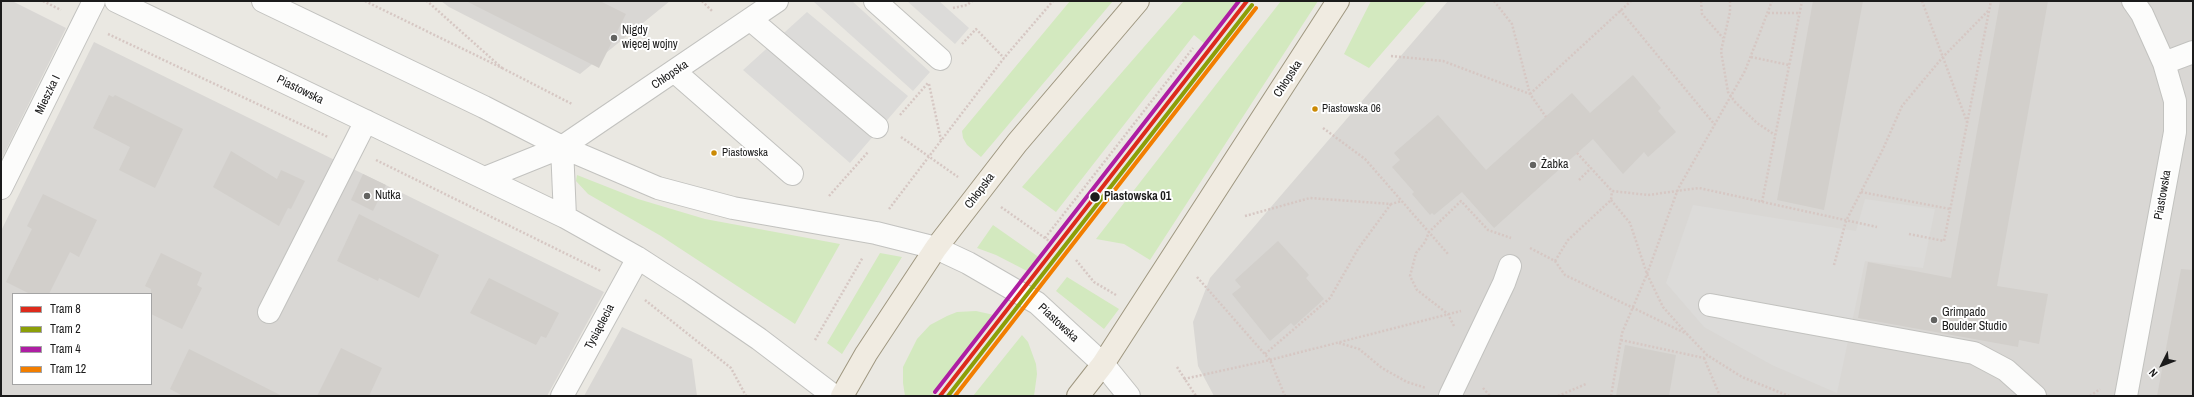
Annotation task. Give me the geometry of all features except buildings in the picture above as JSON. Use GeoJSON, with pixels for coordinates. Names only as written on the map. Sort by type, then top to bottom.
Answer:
{"type":"FeatureCollection","features":[{"type":"Feature","properties":{"kind":"main road","name":"Chłopska"},"geometry":{"type":"LineString","coordinates":[[842,396],[866,354],[936,248],[1017,143],[1138,1]]}},
{"type":"Feature","properties":{"kind":"main road","name":"Chłopska"},"geometry":{"type":"LineString","coordinates":[[1078,396],[1103,364],[1338,1]]}},
{"type":"Feature","properties":{"kind":"street","name":"Mieszka I"},"geometry":{"type":"LineString","coordinates":[[1,188],[94,1]]}},
{"type":"Feature","properties":{"kind":"street","name":"Piastowska"},"geometry":{"type":"LineString","coordinates":[[116,1],[565,217],[638,258],[690,290],[834,396]]}},
{"type":"Feature","properties":{"kind":"street","name":"Piastowska"},"geometry":{"type":"LineString","coordinates":[[263,1],[562,147],[658,188],[733,208],[876,233],[936,248],[968,263],[1037,303],[1103,364],[1129,396]]}},
{"type":"Feature","properties":{"kind":"street","name":"Chłopska"},"geometry":{"type":"LineString","coordinates":[[562,147],[777,1]]}},
{"type":"Feature","properties":{"kind":"street"},"geometry":{"type":"LineString","coordinates":[[875,1],[940,59]]}},
{"type":"Feature","properties":{"kind":"street","name":"Piastowska"},"geometry":{"type":"LineString","coordinates":[[2126,396],[2175,132],[2175,101],[2164,63],[2143,5]]}},
{"type":"Feature","properties":{"kind":"street"},"geometry":{"type":"LineString","coordinates":[[751,20],[875,137]]}},
{"type":"Feature","properties":{"kind":"street"},"geometry":{"type":"LineString","coordinates":[[2164,63],[2193,52]]}},
{"type":"Feature","properties":{"kind":"street"},"geometry":{"type":"LineString","coordinates":[[674,71],[792,174]]}},
{"type":"Feature","properties":{"kind":"street"},"geometry":{"type":"LineString","coordinates":[[269,312],[366,121]]}},
{"type":"Feature","properties":{"kind":"street"},"geometry":{"type":"LineString","coordinates":[[485,178],[562,147],[565,217]]}},
{"type":"Feature","properties":{"kind":"street","name":"Tysiąclecia"},"geometry":{"type":"LineString","coordinates":[[562,396],[638,258]]}},
{"type":"Feature","properties":{"kind":"street"},"geometry":{"type":"LineString","coordinates":[[1450,396],[1504,283],[1510,266]]}},
{"type":"Feature","properties":{"kind":"street"},"geometry":{"type":"LineString","coordinates":[[1710,305],[1974,353],[2006,370],[2035,396]]}},
{"type":"Feature","properties":{"kind":"path"},"geometry":{"type":"LineString","coordinates":[[43,1],[84,22],[451,195],[624,282],[731,368],[746,396]]}},
{"type":"Feature","properties":{"kind":"path"},"geometry":{"type":"LineString","coordinates":[[365,1],[572,104]]}},
{"type":"Feature","properties":{"kind":"path"},"geometry":{"type":"LineString","coordinates":[[427,1],[502,68]]}},
{"type":"Feature","properties":{"kind":"path"},"geometry":{"type":"LineString","coordinates":[[702,1],[718,17]]}},
{"type":"Feature","properties":{"kind":"path"},"geometry":{"type":"LineString","coordinates":[[953,8],[967,5],[972,1]]}},
{"type":"Feature","properties":{"kind":"path"},"geometry":{"type":"LineString","coordinates":[[887,212],[1004,58],[1053,1]]}},
{"type":"Feature","properties":{"kind":"path"},"geometry":{"type":"LineString","coordinates":[[1494,1],[1512,24],[1530,94],[1546,117]]}},
{"type":"Feature","properties":{"kind":"path"},"geometry":{"type":"LineString","coordinates":[[1530,94],[1631,1]]}},
{"type":"Feature","properties":{"kind":"path"},"geometry":{"type":"LineString","coordinates":[[1701,1],[1702,14],[1723,38]]}},
{"type":"Feature","properties":{"kind":"path"},"geometry":{"type":"LineString","coordinates":[[1730,1],[1730,12],[1721,51],[1728,92],[1731,97],[1757,123],[1775,135]]}},
{"type":"Feature","properties":{"kind":"path"},"geometry":{"type":"LineString","coordinates":[[1611,396],[1621,340],[1678,189],[1731,97],[1750,57],[1772,1]]}},
{"type":"Feature","properties":{"kind":"path"},"geometry":{"type":"LineString","coordinates":[[1762,202],[1802,1]]}},
{"type":"Feature","properties":{"kind":"path"},"geometry":{"type":"LineString","coordinates":[[1922,1],[1967,123]]}},
{"type":"Feature","properties":{"kind":"path"},"geometry":{"type":"LineString","coordinates":[[1908,234],[1944,242],[1991,1]]}},
{"type":"Feature","properties":{"kind":"path"},"geometry":{"type":"LineString","coordinates":[[1620,10],[1715,125]]}},
{"type":"Feature","properties":{"kind":"path"},"geometry":{"type":"LineString","coordinates":[[1834,265],[1846,221],[1883,149],[1902,106],[1942,58],[1990,10]]}},
{"type":"Feature","properties":{"kind":"path"},"geometry":{"type":"LineString","coordinates":[[1768,13],[1800,12]]}},
{"type":"Feature","properties":{"kind":"path"},"geometry":{"type":"LineString","coordinates":[[959,47],[976,29],[1004,58]]}},
{"type":"Feature","properties":{"kind":"path"},"geometry":{"type":"LineString","coordinates":[[1044,238],[1193,48]]}},
{"type":"Feature","properties":{"kind":"path"},"geometry":{"type":"LineString","coordinates":[[1391,56],[1442,61],[1530,94]]}},
{"type":"Feature","properties":{"kind":"path"},"geometry":{"type":"LineString","coordinates":[[1750,57],[1789,65]]}},
{"type":"Feature","properties":{"kind":"path"},"geometry":{"type":"LineString","coordinates":[[898,118],[929,82],[941,140]]}},
{"type":"Feature","properties":{"kind":"path"},"geometry":{"type":"LineString","coordinates":[[1323,128],[1365,160],[1448,254]]}},
{"type":"Feature","properties":{"kind":"path"},"geometry":{"type":"LineString","coordinates":[[899,135],[959,177]]}},
{"type":"Feature","properties":{"kind":"path"},"geometry":{"type":"LineString","coordinates":[[829,196],[875,137]]}},
{"type":"Feature","properties":{"kind":"path"},"geometry":{"type":"LineString","coordinates":[[1577,152],[1612,192],[1648,195],[1678,189],[1698,188],[1877,227]]}},
{"type":"Feature","properties":{"kind":"path"},"geometry":{"type":"LineString","coordinates":[[1579,180],[1591,168]]}},
{"type":"Feature","properties":{"kind":"path"},"geometry":{"type":"LineString","coordinates":[[1612,192],[1611,200],[1568,240],[1555,261],[1565,275],[1687,334]]}},
{"type":"Feature","properties":{"kind":"path"},"geometry":{"type":"LineString","coordinates":[[1860,192],[1950,209]]}},
{"type":"Feature","properties":{"kind":"path"},"geometry":{"type":"LineString","coordinates":[[1245,216],[1310,198],[1391,204],[1402,201]]}},
{"type":"Feature","properties":{"kind":"path"},"geometry":{"type":"LineString","coordinates":[[1456,331],[1448,314],[1418,290],[1410,276],[1416,253],[1425,242],[1428,232],[1461,201],[1488,230],[1495,231]]}},
{"type":"Feature","properties":{"kind":"path"},"geometry":{"type":"LineString","coordinates":[[1265,354],[1330,298],[1358,249],[1391,204]]}},
{"type":"Feature","properties":{"kind":"path"},"geometry":{"type":"LineString","coordinates":[[1001,207],[1052,243]]}},
{"type":"Feature","properties":{"kind":"path"},"geometry":{"type":"LineString","coordinates":[[815,340],[864,254]]}},
{"type":"Feature","properties":{"kind":"path"},"geometry":{"type":"LineString","coordinates":[[1076,260],[1094,282],[1120,297]]}},
{"type":"Feature","properties":{"kind":"path"},"geometry":{"type":"LineString","coordinates":[[1198,277],[1270,360],[1285,396]]}},
{"type":"Feature","properties":{"kind":"path"},"geometry":{"type":"LineString","coordinates":[[1184,379],[1270,360],[1465,310]]}},
{"type":"Feature","properties":{"kind":"path"},"geometry":{"type":"LineString","coordinates":[[1621,340],[1706,357],[1720,396]]}},
{"type":"Feature","properties":{"kind":"path"},"geometry":{"type":"LineString","coordinates":[[1339,343],[1359,349],[1382,368],[1407,382],[1429,389]]}},
{"type":"Feature","properties":{"kind":"path"},"geometry":{"type":"LineString","coordinates":[[1177,367],[1196,396]]}},
{"type":"Feature","properties":{"kind":"path"},"geometry":{"type":"LineString","coordinates":[[1558,396],[1586,384]]}},
{"type":"Feature","properties":{"kind":"shaded area"},"geometry":{"type":"Polygon","coordinates":[[[1,1],[12,1],[66,28],[1,160],[1,1]]]}},
{"type":"Feature","properties":{"kind":"shaded area"},"geometry":{"type":"Polygon","coordinates":[[[441,1],[670,1],[580,74],[449,7],[441,1]]]}},
{"type":"Feature","properties":{"kind":"shaded area"},"geometry":{"type":"Polygon","coordinates":[[[852,1],[930,72],[913,91],[814,2],[852,1]]]}},
{"type":"Feature","properties":{"kind":"shaded area"},"geometry":{"type":"Polygon","coordinates":[[[907,1],[939,1],[969,28],[955,44],[907,1]]]}},
{"type":"Feature","properties":{"kind":"shaded area"},"geometry":{"type":"Polygon","coordinates":[[[1448,1],[2193,1],[2193,396],[1214,396],[1198,366],[1193,322],[1210,278],[1448,1]]]}},
{"type":"Feature","properties":{"kind":"shaded area"},"geometry":{"type":"Polygon","coordinates":[[[807,12],[908,96],[850,163],[743,70],[807,12]]]}},
{"type":"Feature","properties":{"kind":"shaded area"},"geometry":{"type":"Polygon","coordinates":[[[94,42],[604,292],[547,396],[1,396],[1,231],[94,42]]]}},
{"type":"Feature","properties":{"kind":"shaded area"},"geometry":{"type":"Polygon","coordinates":[[[1865,199],[1935,209],[1923,268],[1865,261],[1837,393],[1772,365],[1704,327],[1666,283],[1693,205],[1856,231],[1865,199]]]}},
{"type":"Feature","properties":{"kind":"shaded area"},"geometry":{"type":"Polygon","coordinates":[[[622,327],[692,359],[697,396],[584,396],[622,327]]]}},
{"type":"Feature","properties":{"kind":"green space"},"geometry":{"type":"Polygon","coordinates":[[[1070,1],[1113,1],[981,157],[967,145],[963,138],[962,131],[1070,1]]]}},
{"type":"Feature","properties":{"kind":"green space"},"geometry":{"type":"Polygon","coordinates":[[[1184,1],[1239,1],[1205,44],[1194,35],[1056,212],[1022,187],[1184,1]]]}},
{"type":"Feature","properties":{"kind":"green space"},"geometry":{"type":"Polygon","coordinates":[[[1281,1],[1318,1],[1150,260],[1124,244],[1096,239],[1281,1]]]}},
{"type":"Feature","properties":{"kind":"green space"},"geometry":{"type":"Polygon","coordinates":[[[1371,1],[1427,1],[1369,68],[1344,54],[1371,1]]]}},
{"type":"Feature","properties":{"kind":"green space"},"geometry":{"type":"Polygon","coordinates":[[[577,175],[638,199],[705,219],[840,244],[795,324],[661,236],[588,194],[576,181],[577,175]]]}},
{"type":"Feature","properties":{"kind":"green space"},"geometry":{"type":"Polygon","coordinates":[[[993,225],[1040,258],[1029,272],[996,255],[977,248],[993,225]]]}},
{"type":"Feature","properties":{"kind":"green space"},"geometry":{"type":"Polygon","coordinates":[[[880,253],[902,257],[842,354],[827,343],[880,253]]]}},
{"type":"Feature","properties":{"kind":"green space"},"geometry":{"type":"Polygon","coordinates":[[[1067,277],[1119,309],[1104,329],[1056,291],[1067,277]]]}},
{"type":"Feature","properties":{"kind":"green space"},"geometry":{"type":"Polygon","coordinates":[[[976,311],[994,315],[932,396],[905,396],[903,367],[917,339],[930,325],[947,316],[957,312],[976,311]]]}},
{"type":"Feature","properties":{"kind":"green space"},"geometry":{"type":"Polygon","coordinates":[[[1022,335],[1028,342],[1036,364],[1037,374],[1034,396],[973,396],[1022,335]]]}},
{"type":"Feature","properties":{"kind":"tram line","name":"4"},"geometry":{"type":"LineString","coordinates":[[935,392],[1239,1]]}},
{"type":"Feature","properties":{"kind":"tram line","name":"8"},"geometry":{"type":"LineString","coordinates":[[940,396],[1247,1]]}},
{"type":"Feature","properties":{"kind":"tram line","name":"2"},"geometry":{"type":"LineString","coordinates":[[948,396],[1252,5]]}},
{"type":"Feature","properties":{"kind":"tram line","name":"12"},"geometry":{"type":"LineString","coordinates":[[955,396],[1256,8]]}},
{"type":"Feature","properties":{"kind":"place","name":"Nigdy więcej wojny"},"geometry":{"type":"Point","coordinates":[614,38]}},
{"type":"Feature","properties":{"kind":"place","name":"Piastowska 06"},"geometry":{"type":"Point","coordinates":[1315,109]}},
{"type":"Feature","properties":{"kind":"place","name":"Piastowska"},"geometry":{"type":"Point","coordinates":[714,153]}},
{"type":"Feature","properties":{"kind":"place","name":"Żabka"},"geometry":{"type":"Point","coordinates":[1533,165]}},
{"type":"Feature","properties":{"kind":"place","name":"Nutka"},"geometry":{"type":"Point","coordinates":[367,196]}},
{"type":"Feature","properties":{"kind":"place","name":"Piastowska 01"},"geometry":{"type":"Point","coordinates":[1095,197]}},
{"type":"Feature","properties":{"kind":"place","name":"Grimpado Boulder Studio"},"geometry":{"type":"Point","coordinates":[1934,320]}}]}
